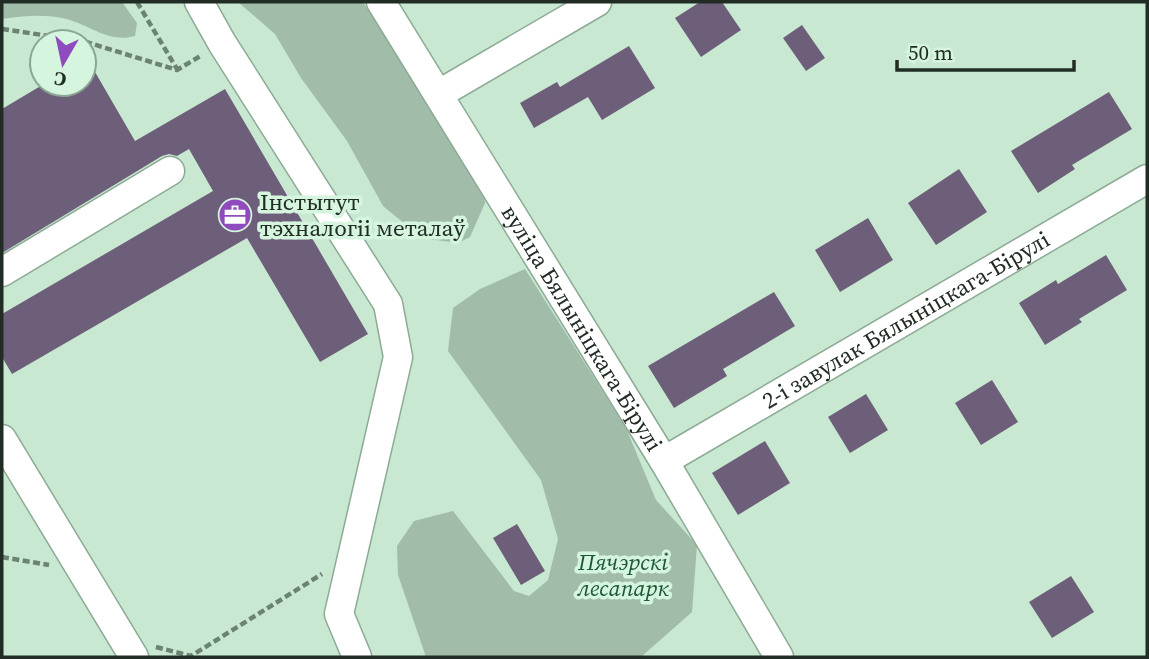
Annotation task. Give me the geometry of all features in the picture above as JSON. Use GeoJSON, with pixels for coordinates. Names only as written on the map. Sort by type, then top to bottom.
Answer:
{"type":"FeatureCollection","features":[{"type":"Feature","properties":{"kind":"street"},"geometry":{"type":"LineString","coordinates":[[199,2],[222,43],[388,304],[398,356],[339,614],[357,657]]}},
{"type":"Feature","properties":{"kind":"street","name":"вуліца Бялыніцкага-Бірулі"},"geometry":{"type":"LineString","coordinates":[[381,2],[664,461],[779,657]]}},
{"type":"Feature","properties":{"kind":"street"},"geometry":{"type":"LineString","coordinates":[[439,94],[597,2]]}},
{"type":"Feature","properties":{"kind":"street"},"geometry":{"type":"LineString","coordinates":[[2,272],[170,171]]}},
{"type":"Feature","properties":{"kind":"street","name":"2-і завулак Бялыніцкага-Бірулі"},"geometry":{"type":"LineString","coordinates":[[664,461],[1147,179]]}},
{"type":"Feature","properties":{"kind":"street"},"geometry":{"type":"LineString","coordinates":[[2,439],[128,647]]}},
{"type":"Feature","properties":{"kind":"path"},"geometry":{"type":"LineString","coordinates":[[137,2],[177,70]]}},
{"type":"Feature","properties":{"kind":"path"},"geometry":{"type":"LineString","coordinates":[[2,29],[82,41],[177,70],[222,43]]}},
{"type":"Feature","properties":{"kind":"path"},"geometry":{"type":"LineString","coordinates":[[128,647],[191,656],[352,555]]}},
{"type":"Feature","properties":{"kind":"path"},"geometry":{"type":"LineString","coordinates":[[2,557],[81,570]]}},
{"type":"Feature","properties":{"kind":"green space"},"geometry":{"type":"Polygon","coordinates":[[[2,2],[122,2],[137,23],[135,36],[125,38],[107,35],[98,32],[98,28],[89,28],[54,17],[2,19],[2,2]]]}},
{"type":"Feature","properties":{"kind":"green space"},"geometry":{"type":"Polygon","coordinates":[[[238,2],[363,2],[484,189],[485,203],[470,237],[458,243],[422,238],[383,206],[347,141],[301,78],[275,34],[238,2]]]}},
{"type":"Feature","properties":{"kind":"green space","name":"Пячэрскі лесапарк"},"geometry":{"type":"Polygon","coordinates":[[[525,269],[626,428],[656,500],[697,545],[692,612],[641,657],[426,657],[398,575],[397,546],[414,521],[453,511],[514,591],[529,596],[548,580],[558,539],[541,480],[448,351],[453,308],[480,289],[525,269]]]}},
{"type":"Feature","properties":{"kind":"building"},"geometry":{"type":"Polygon","coordinates":[[[700,2],[722,2],[741,30],[701,57],[675,18],[700,2]]]}},
{"type":"Feature","properties":{"kind":"building"},"geometry":{"type":"Polygon","coordinates":[[[802,25],[825,58],[806,71],[783,38],[802,25]]]}},
{"type":"Feature","properties":{"kind":"building"},"geometry":{"type":"Polygon","coordinates":[[[629,46],[655,88],[602,120],[588,97],[534,128],[520,103],[557,82],[560,87],[629,46]]]}},
{"type":"Feature","properties":{"kind":"building","name":"Інстытут тэхналогіі металаў"},"geometry":{"type":"Polygon","coordinates":[[[98,77],[135,141],[225,89],[368,334],[320,362],[247,238],[12,374],[2,357],[2,314],[213,191],[189,149],[177,156],[162,156],[2,253],[2,109],[28,94],[28,98],[98,98],[98,77]]]}},
{"type":"Feature","properties":{"kind":"building"},"geometry":{"type":"Polygon","coordinates":[[[1109,92],[1132,129],[1072,165],[1075,169],[1038,193],[1011,151],[1109,92]]]}},
{"type":"Feature","properties":{"kind":"building"},"geometry":{"type":"Polygon","coordinates":[[[959,169],[987,212],[936,245],[908,203],[959,169]]]}},
{"type":"Feature","properties":{"kind":"building"},"geometry":{"type":"Polygon","coordinates":[[[868,218],[893,260],[840,292],[815,250],[868,218]]]}},
{"type":"Feature","properties":{"kind":"building"},"geometry":{"type":"Polygon","coordinates":[[[1106,255],[1127,290],[1079,319],[1082,322],[1045,345],[1019,303],[1056,280],[1058,284],[1106,255]]]}},
{"type":"Feature","properties":{"kind":"building"},"geometry":{"type":"Polygon","coordinates":[[[774,292],[795,326],[723,369],[727,376],[674,408],[648,366],[774,292]]]}},
{"type":"Feature","properties":{"kind":"building"},"geometry":{"type":"Polygon","coordinates":[[[992,380],[1018,422],[981,445],[955,403],[992,380]]]}},
{"type":"Feature","properties":{"kind":"building"},"geometry":{"type":"Polygon","coordinates":[[[866,394],[888,430],[850,453],[828,417],[866,394]]]}},
{"type":"Feature","properties":{"kind":"building"},"geometry":{"type":"Polygon","coordinates":[[[765,441],[790,483],[738,515],[712,473],[765,441]]]}},
{"type":"Feature","properties":{"kind":"building"},"geometry":{"type":"Polygon","coordinates":[[[517,524],[545,571],[521,585],[493,538],[517,524]]]}},
{"type":"Feature","properties":{"kind":"building"},"geometry":{"type":"Polygon","coordinates":[[[1071,576],[1094,612],[1052,638],[1029,602],[1071,576]]]}},
{"type":"Feature","properties":{"kind":"place","name":"Інстытут тэхналогіі металаў"},"geometry":{"type":"Point","coordinates":[235,215]}}]}
